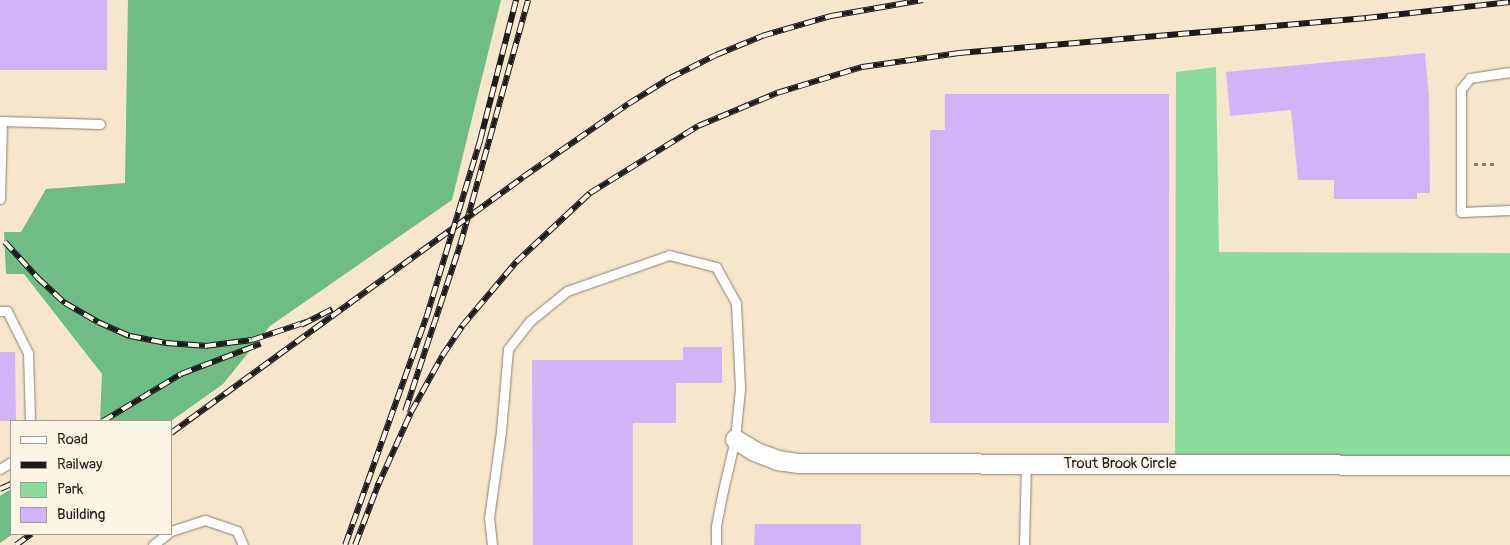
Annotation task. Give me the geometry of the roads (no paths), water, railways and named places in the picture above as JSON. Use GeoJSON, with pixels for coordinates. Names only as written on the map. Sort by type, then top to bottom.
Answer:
{"type":"FeatureCollection","features":[{"type":"Feature","properties":{"kind":"street","name":"Trout Brook Circle"},"geometry":{"type":"LineString","coordinates":[[736,439],[754,451],[777,460],[799,463],[1510,466]]}},
{"type":"Feature","properties":{"kind":"lane"},"geometry":{"type":"LineString","coordinates":[[1510,72],[1470,78],[1461,89],[1461,212],[1510,210]]}},
{"type":"Feature","properties":{"kind":"lane"},"geometry":{"type":"LineString","coordinates":[[0,199],[2,121],[100,124]]}},
{"type":"Feature","properties":{"kind":"lane"},"geometry":{"type":"LineString","coordinates":[[492,545],[489,518],[501,431],[508,349],[530,321],[566,291],[669,255],[716,267],[736,303],[740,389],[736,439],[722,495],[716,527],[716,545]]}},
{"type":"Feature","properties":{"kind":"lane"},"geometry":{"type":"LineString","coordinates":[[0,311],[7,311],[28,354],[30,420]]}},
{"type":"Feature","properties":{"kind":"lane"},"geometry":{"type":"LineString","coordinates":[[1024,545],[1026,464]]}},
{"type":"Feature","properties":{"kind":"lane"},"geometry":{"type":"LineString","coordinates":[[172,531],[205,520],[237,531],[243,545]]}},
{"type":"Feature","properties":{"kind":"lane"},"geometry":{"type":"LineString","coordinates":[[154,545],[166,535]]}},
{"type":"Feature","properties":{"kind":"railway"},"geometry":{"type":"LineString","coordinates":[[345,545],[426,318],[480,140],[516,0]]}},
{"type":"Feature","properties":{"kind":"railway"},"geometry":{"type":"LineString","coordinates":[[405,411],[460,245],[528,0]]}},
{"type":"Feature","properties":{"kind":"railway"},"geometry":{"type":"LineString","coordinates":[[172,432],[523,177],[628,104],[670,78],[716,55],[762,36],[831,16],[923,0]]}},
{"type":"Feature","properties":{"kind":"railway"},"geometry":{"type":"LineString","coordinates":[[377,487],[411,412],[442,356],[462,326],[516,262],[590,193],[698,126],[777,93],[862,67],[959,53],[1366,18],[1510,2]]}},
{"type":"Feature","properties":{"kind":"railway"},"geometry":{"type":"LineString","coordinates":[[5,242],[38,278],[65,303],[98,322],[130,336],[166,343],[205,346],[252,340],[306,322]]}},
{"type":"Feature","properties":{"kind":"railway"},"geometry":{"type":"LineString","coordinates":[[301,325],[332,309]]}},
{"type":"Feature","properties":{"kind":"railway"},"geometry":{"type":"LineString","coordinates":[[105,420],[181,374],[260,344]]}},
{"type":"Feature","properties":{"kind":"railway"},"geometry":{"type":"LineString","coordinates":[[355,545],[379,482]]}},
{"type":"Feature","properties":{"kind":"railway"},"geometry":{"type":"LineString","coordinates":[[0,489],[10,484]]}},
{"type":"Feature","properties":{"kind":"railway"},"geometry":{"type":"LineString","coordinates":[[16,545],[30,535]]}}]}
